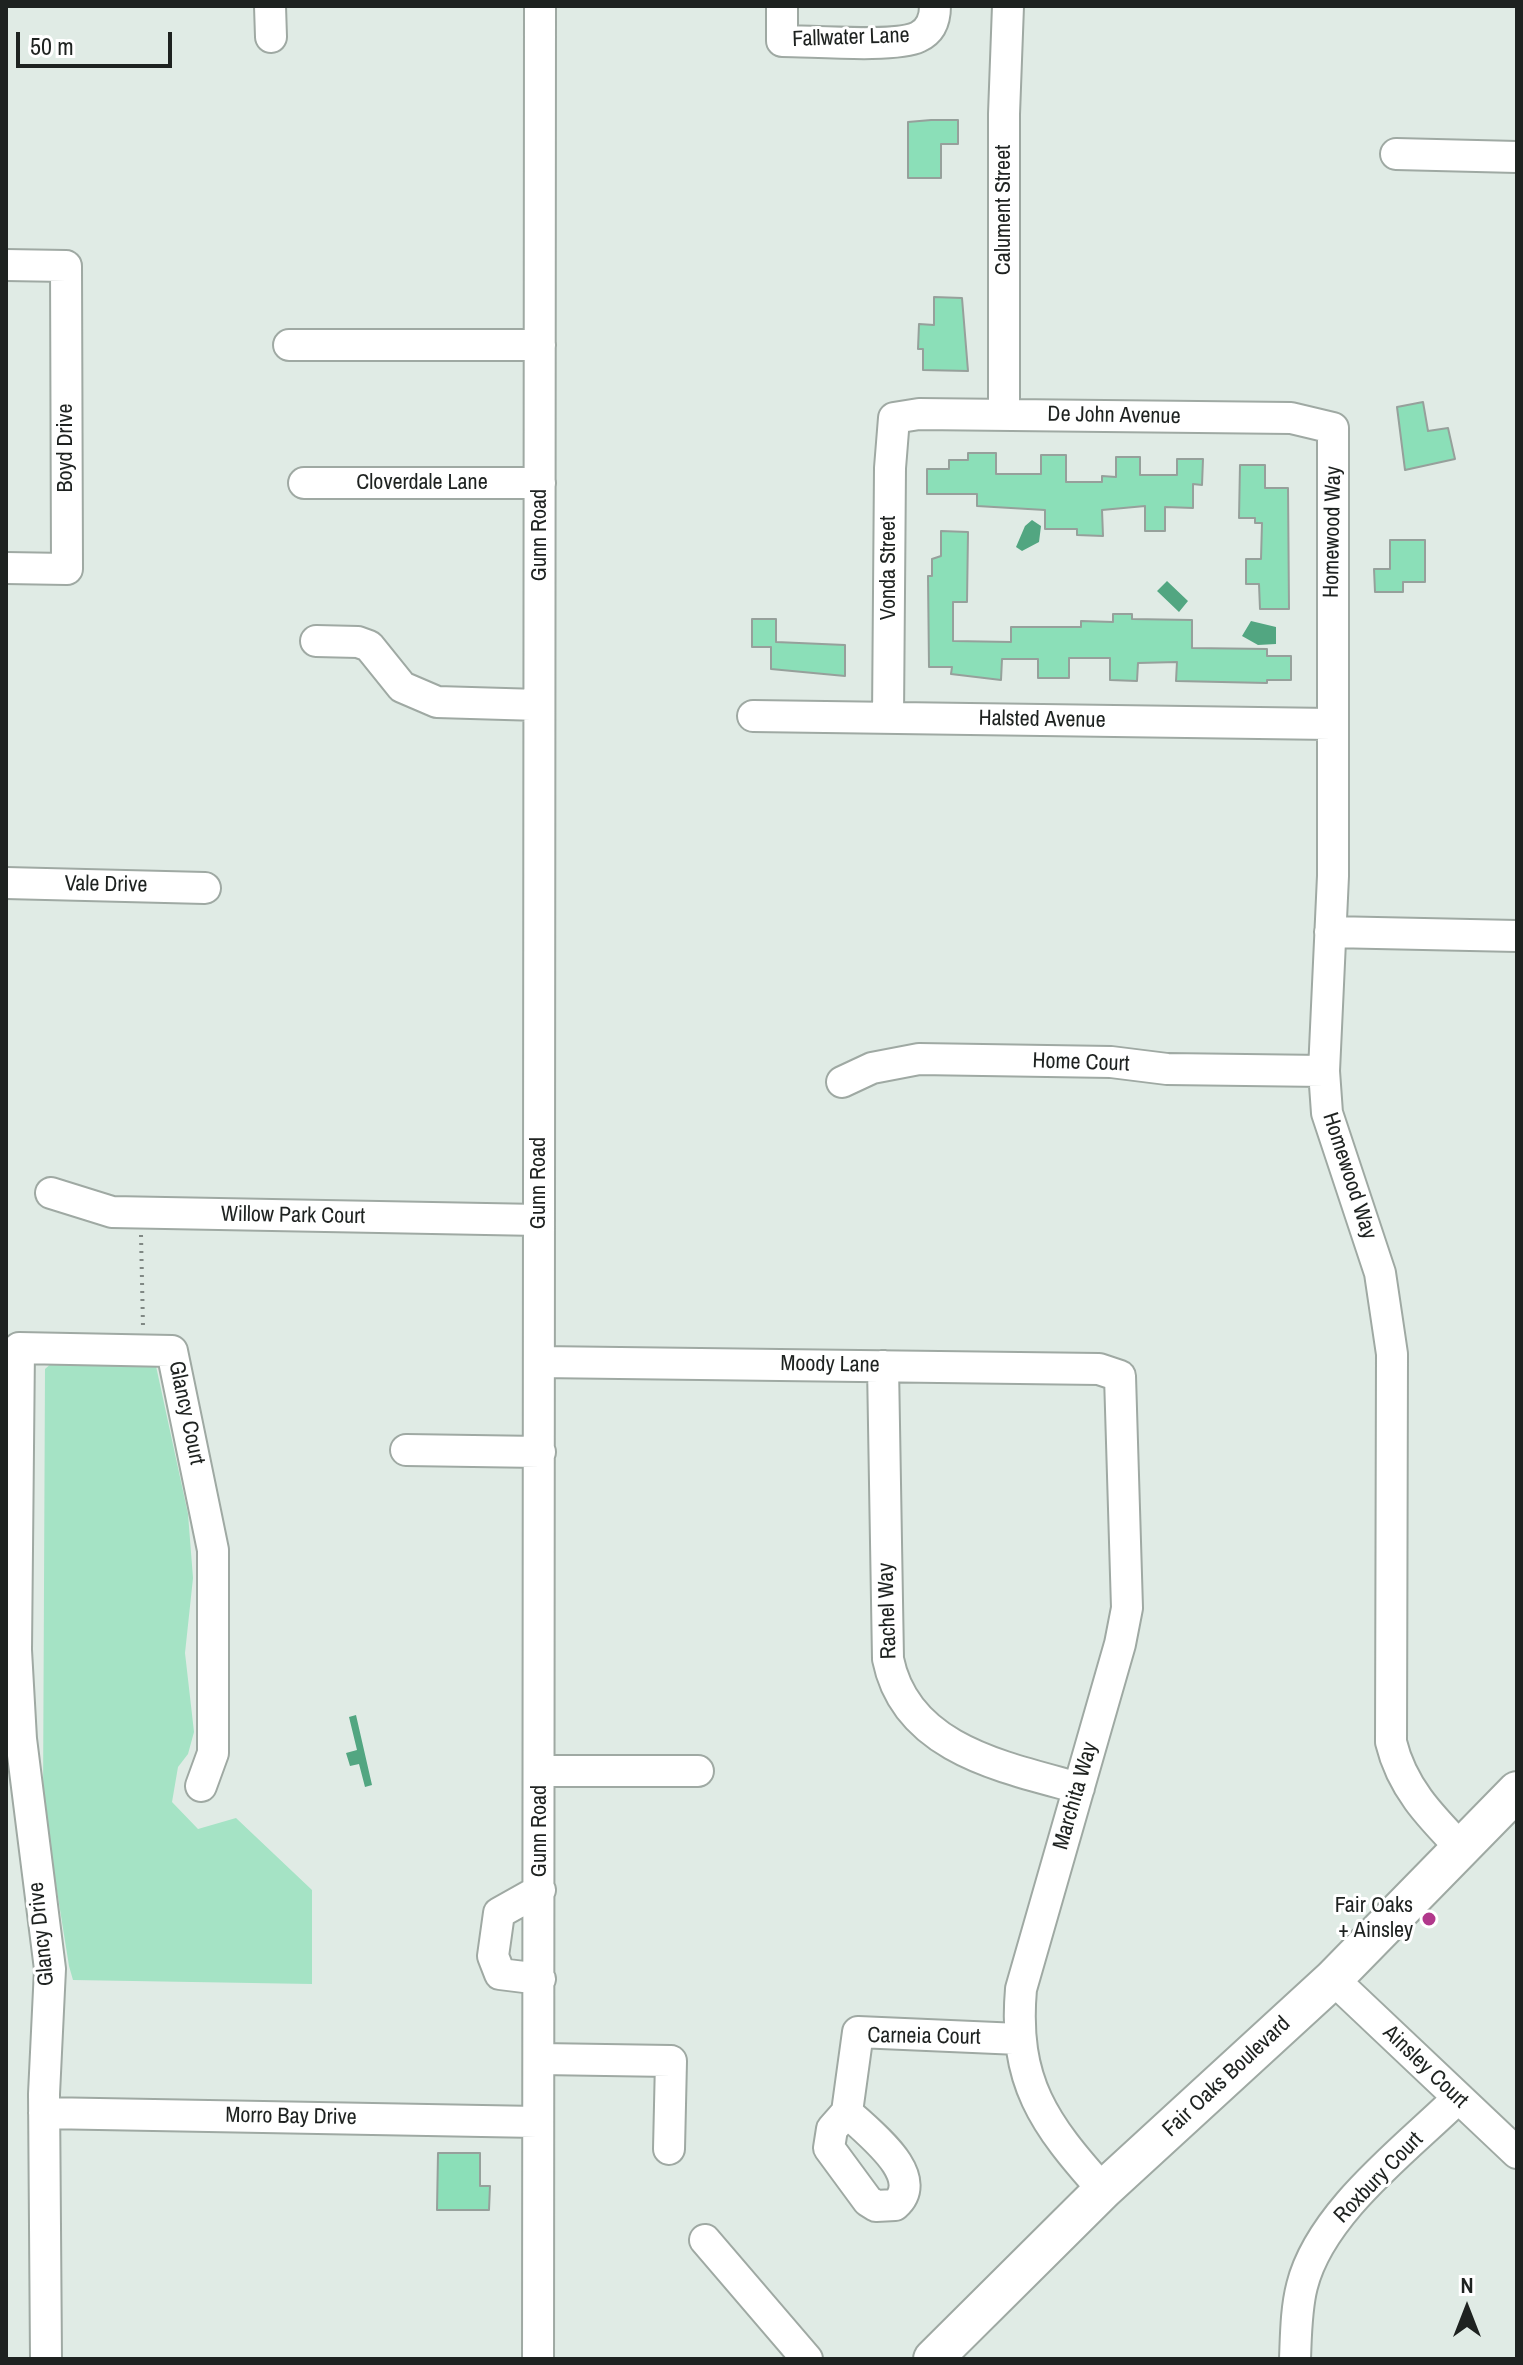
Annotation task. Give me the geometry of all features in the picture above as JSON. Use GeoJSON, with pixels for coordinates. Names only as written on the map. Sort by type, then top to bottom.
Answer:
{"type":"FeatureCollection","features":[{"type":"Feature","properties":{"kind":"main road","name":"Fair Oaks Boulevard"},"geometry":{"type":"LineString","coordinates":[[933,2359],[1103,2190],[1333,1979],[1463,1850],[1517,1791]]}},
{"type":"Feature","properties":{"kind":"street"},"geometry":{"type":"LineString","coordinates":[[270,6],[271,37]]}},
{"type":"Feature","properties":{"kind":"street","name":"Gunn Road"},"geometry":{"type":"LineString","coordinates":[[538,2359],[540,6]]}},
{"type":"Feature","properties":{"kind":"street","name":"Fallwater Lane"},"geometry":{"type":"LineString","coordinates":[[782,6],[782,41],[908,40],[927,31],[934,20],[935,6]]}},
{"type":"Feature","properties":{"kind":"street","name":"Calument Street"},"geometry":{"type":"LineString","coordinates":[[1004,415],[1004,114],[1008,6]]}},
{"type":"Feature","properties":{"kind":"street"},"geometry":{"type":"LineString","coordinates":[[1396,154],[1517,157]]}},
{"type":"Feature","properties":{"kind":"street","name":"Boyd Drive"},"geometry":{"type":"LineString","coordinates":[[6,265],[66,266],[67,569],[6,568]]}},
{"type":"Feature","properties":{"kind":"street"},"geometry":{"type":"LineString","coordinates":[[289,345],[540,345]]}},
{"type":"Feature","properties":{"kind":"street","name":"De John Avenue"},"geometry":{"type":"LineString","coordinates":[[894,418],[919,414],[1291,418],[1333,428]]}},
{"type":"Feature","properties":{"kind":"street","name":"Vonda Street"},"geometry":{"type":"LineString","coordinates":[[888,717],[890,468],[894,418]]}},
{"type":"Feature","properties":{"kind":"street","name":"Homewood Way"},"geometry":{"type":"LineString","coordinates":[[1333,428],[1333,876],[1324,1071],[1327,1113],[1380,1273],[1390,1327],[1391,1742],[1400,1773],[1417,1801],[1463,1850]]}},
{"type":"Feature","properties":{"kind":"street","name":"Cloverdale Lane"},"geometry":{"type":"LineString","coordinates":[[304,483],[540,483]]}},
{"type":"Feature","properties":{"kind":"street"},"geometry":{"type":"LineString","coordinates":[[316,641],[358,642],[369,646],[402,687],[421,698],[437,702],[539,705]]}},
{"type":"Feature","properties":{"kind":"street","name":"Halsted Avenue"},"geometry":{"type":"LineString","coordinates":[[753,716],[1331,724]]}},
{"type":"Feature","properties":{"kind":"street","name":"Vale Drive"},"geometry":{"type":"LineString","coordinates":[[6,883],[205,888]]}},
{"type":"Feature","properties":{"kind":"street"},"geometry":{"type":"LineString","coordinates":[[1330,932],[1517,936]]}},
{"type":"Feature","properties":{"kind":"street","name":"Home Court"},"geometry":{"type":"LineString","coordinates":[[842,1082],[872,1068],[919,1059],[1111,1062],[1167,1069],[1324,1071]]}},
{"type":"Feature","properties":{"kind":"street","name":"Willow Park Court"},"geometry":{"type":"LineString","coordinates":[[51,1193],[96,1210],[140,1213],[539,1220]]}},
{"type":"Feature","properties":{"kind":"street","name":"Glancy Court"},"geometry":{"type":"LineString","coordinates":[[11,1558],[19,1348],[172,1351],[213,1550],[213,1753],[201,1786]]}},
{"type":"Feature","properties":{"kind":"street","name":"Moody Lane"},"geometry":{"type":"LineString","coordinates":[[540,1362],[1099,1369],[1120,1376]]}},
{"type":"Feature","properties":{"kind":"street","name":"Rachel Way"},"geometry":{"type":"LineString","coordinates":[[883,1366],[888,1659],[895,1687],[919,1722],[943,1739],[1017,1770],[1079,1788]]}},
{"type":"Feature","properties":{"kind":"street","name":"Marchita Way"},"geometry":{"type":"LineString","coordinates":[[1103,2190],[1061,2143],[1042,2115],[1024,2069],[1019,2039],[1021,1989],[1120,1644],[1127,1608],[1120,1376]]}},
{"type":"Feature","properties":{"kind":"street"},"geometry":{"type":"LineString","coordinates":[[406,1450],[540,1452]]}},
{"type":"Feature","properties":{"kind":"street","name":"Glancy Drive"},"geometry":{"type":"LineString","coordinates":[[11,1558],[21,1739],[50,1969],[44,2113],[46,2359]]}},
{"type":"Feature","properties":{"kind":"street"},"geometry":{"type":"LineString","coordinates":[[540,1771],[698,1771]]}},
{"type":"Feature","properties":{"kind":"street"},"geometry":{"type":"LineString","coordinates":[[540,1890],[499,1913],[493,1956],[500,1974],[540,1979]]}},
{"type":"Feature","properties":{"kind":"street","name":"Ainsley Court"},"geometry":{"type":"LineString","coordinates":[[1333,1979],[1517,2153]]}},
{"type":"Feature","properties":{"kind":"street","name":"Carneia Court"},"geometry":{"type":"LineString","coordinates":[[847,2112],[858,2032],[1019,2039]]}},
{"type":"Feature","properties":{"kind":"street"},"geometry":{"type":"LineString","coordinates":[[540,2059],[671,2061],[669,2149]]}},
{"type":"Feature","properties":{"kind":"street","name":"Roxbury Court"},"geometry":{"type":"LineString","coordinates":[[1295,2359],[1302,2284],[1320,2242],[1360,2194],[1457,2099]]}},
{"type":"Feature","properties":{"kind":"street","name":"Morro Bay Drive"},"geometry":{"type":"LineString","coordinates":[[44,2113],[537,2122]]}},
{"type":"Feature","properties":{"kind":"street"},"geometry":{"type":"LineString","coordinates":[[705,2240],[807,2359]]}},
{"type":"Feature","properties":{"kind":"path"},"geometry":{"type":"LineString","coordinates":[[140,1213],[144,1350]]}},
{"type":"Feature","properties":{"kind":"shaded area"},"geometry":{"type":"Polygon","coordinates":[[[1032,520],[1041,526],[1039,542],[1022,551],[1016,547],[1025,526],[1032,520]]]}},
{"type":"Feature","properties":{"kind":"shaded area"},"geometry":{"type":"Polygon","coordinates":[[[1167,581],[1188,601],[1179,612],[1157,591],[1167,581]]]}},
{"type":"Feature","properties":{"kind":"shaded area"},"geometry":{"type":"Polygon","coordinates":[[[1251,621],[1276,627],[1276,644],[1258,645],[1242,636],[1251,621]]]}},
{"type":"Feature","properties":{"kind":"shaded area"},"geometry":{"type":"Polygon","coordinates":[[[131,1359],[156,1366],[188,1514],[193,1578],[185,1653],[194,1732],[188,1754],[178,1767],[172,1802],[198,1829],[236,1818],[312,1890],[312,1984],[73,1980],[43,1803],[45,1369],[53,1362],[131,1359]]]}},
{"type":"Feature","properties":{"kind":"shaded area"},"geometry":{"type":"Polygon","coordinates":[[[356,1715],[372,1785],[365,1787],[359,1764],[350,1766],[346,1753],[357,1750],[349,1717],[356,1715]]]}},
{"type":"Feature","properties":{"kind":"building"},"geometry":{"type":"Polygon","coordinates":[[[958,120],[958,144],[941,144],[941,178],[908,178],[908,122],[958,120]]]}},
{"type":"Feature","properties":{"kind":"building"},"geometry":{"type":"Polygon","coordinates":[[[934,297],[962,298],[968,371],[923,370],[923,349],[918,349],[919,324],[934,325],[934,297]]]}},
{"type":"Feature","properties":{"kind":"building"},"geometry":{"type":"Polygon","coordinates":[[[1423,402],[1428,431],[1448,428],[1455,459],[1405,470],[1397,407],[1423,402]]]}},
{"type":"Feature","properties":{"kind":"building"},"geometry":{"type":"Polygon","coordinates":[[[968,453],[996,453],[996,474],[1041,474],[1041,455],[1066,455],[1066,482],[1102,482],[1102,476],[1116,477],[1116,457],[1140,457],[1140,475],[1177,475],[1177,459],[1203,459],[1202,485],[1193,484],[1193,508],[1165,507],[1165,531],[1145,531],[1145,506],[1102,510],[1103,536],[1077,535],[1077,529],[1045,529],[1045,510],[977,506],[977,494],[927,494],[927,469],[949,469],[949,460],[968,460],[968,453]]]}},
{"type":"Feature","properties":{"kind":"building"},"geometry":{"type":"Polygon","coordinates":[[[1240,465],[1265,465],[1265,488],[1288,488],[1289,609],[1260,609],[1259,584],[1246,584],[1246,559],[1261,559],[1262,523],[1255,523],[1255,518],[1239,518],[1240,465]]]}},
{"type":"Feature","properties":{"kind":"building"},"geometry":{"type":"Polygon","coordinates":[[[941,531],[968,532],[967,602],[953,602],[953,641],[1011,642],[1011,627],[1081,627],[1081,621],[1113,622],[1113,614],[1132,614],[1132,619],[1192,620],[1192,648],[1267,649],[1267,656],[1291,656],[1291,680],[1267,680],[1267,683],[1176,681],[1177,662],[1138,663],[1137,681],[1110,680],[1110,658],[1069,658],[1069,678],[1038,678],[1038,659],[1002,659],[1001,680],[951,674],[952,667],[929,667],[928,576],[932,576],[932,559],[941,556],[941,531]]]}},
{"type":"Feature","properties":{"kind":"building"},"geometry":{"type":"Polygon","coordinates":[[[1390,540],[1425,540],[1425,582],[1403,582],[1403,592],[1375,592],[1374,569],[1390,569],[1390,540]]]}},
{"type":"Feature","properties":{"kind":"building"},"geometry":{"type":"Polygon","coordinates":[[[752,619],[776,619],[776,642],[845,645],[845,676],[771,669],[771,647],[752,647],[752,619]]]}},
{"type":"Feature","properties":{"kind":"building"},"geometry":{"type":"Polygon","coordinates":[[[438,2153],[480,2153],[480,2186],[490,2186],[489,2210],[437,2210],[438,2153]]]}},
{"type":"Feature","properties":{"kind":"place","name":"Fair Oaks + Ainsley"},"geometry":{"type":"Point","coordinates":[1429,1919]}}]}
